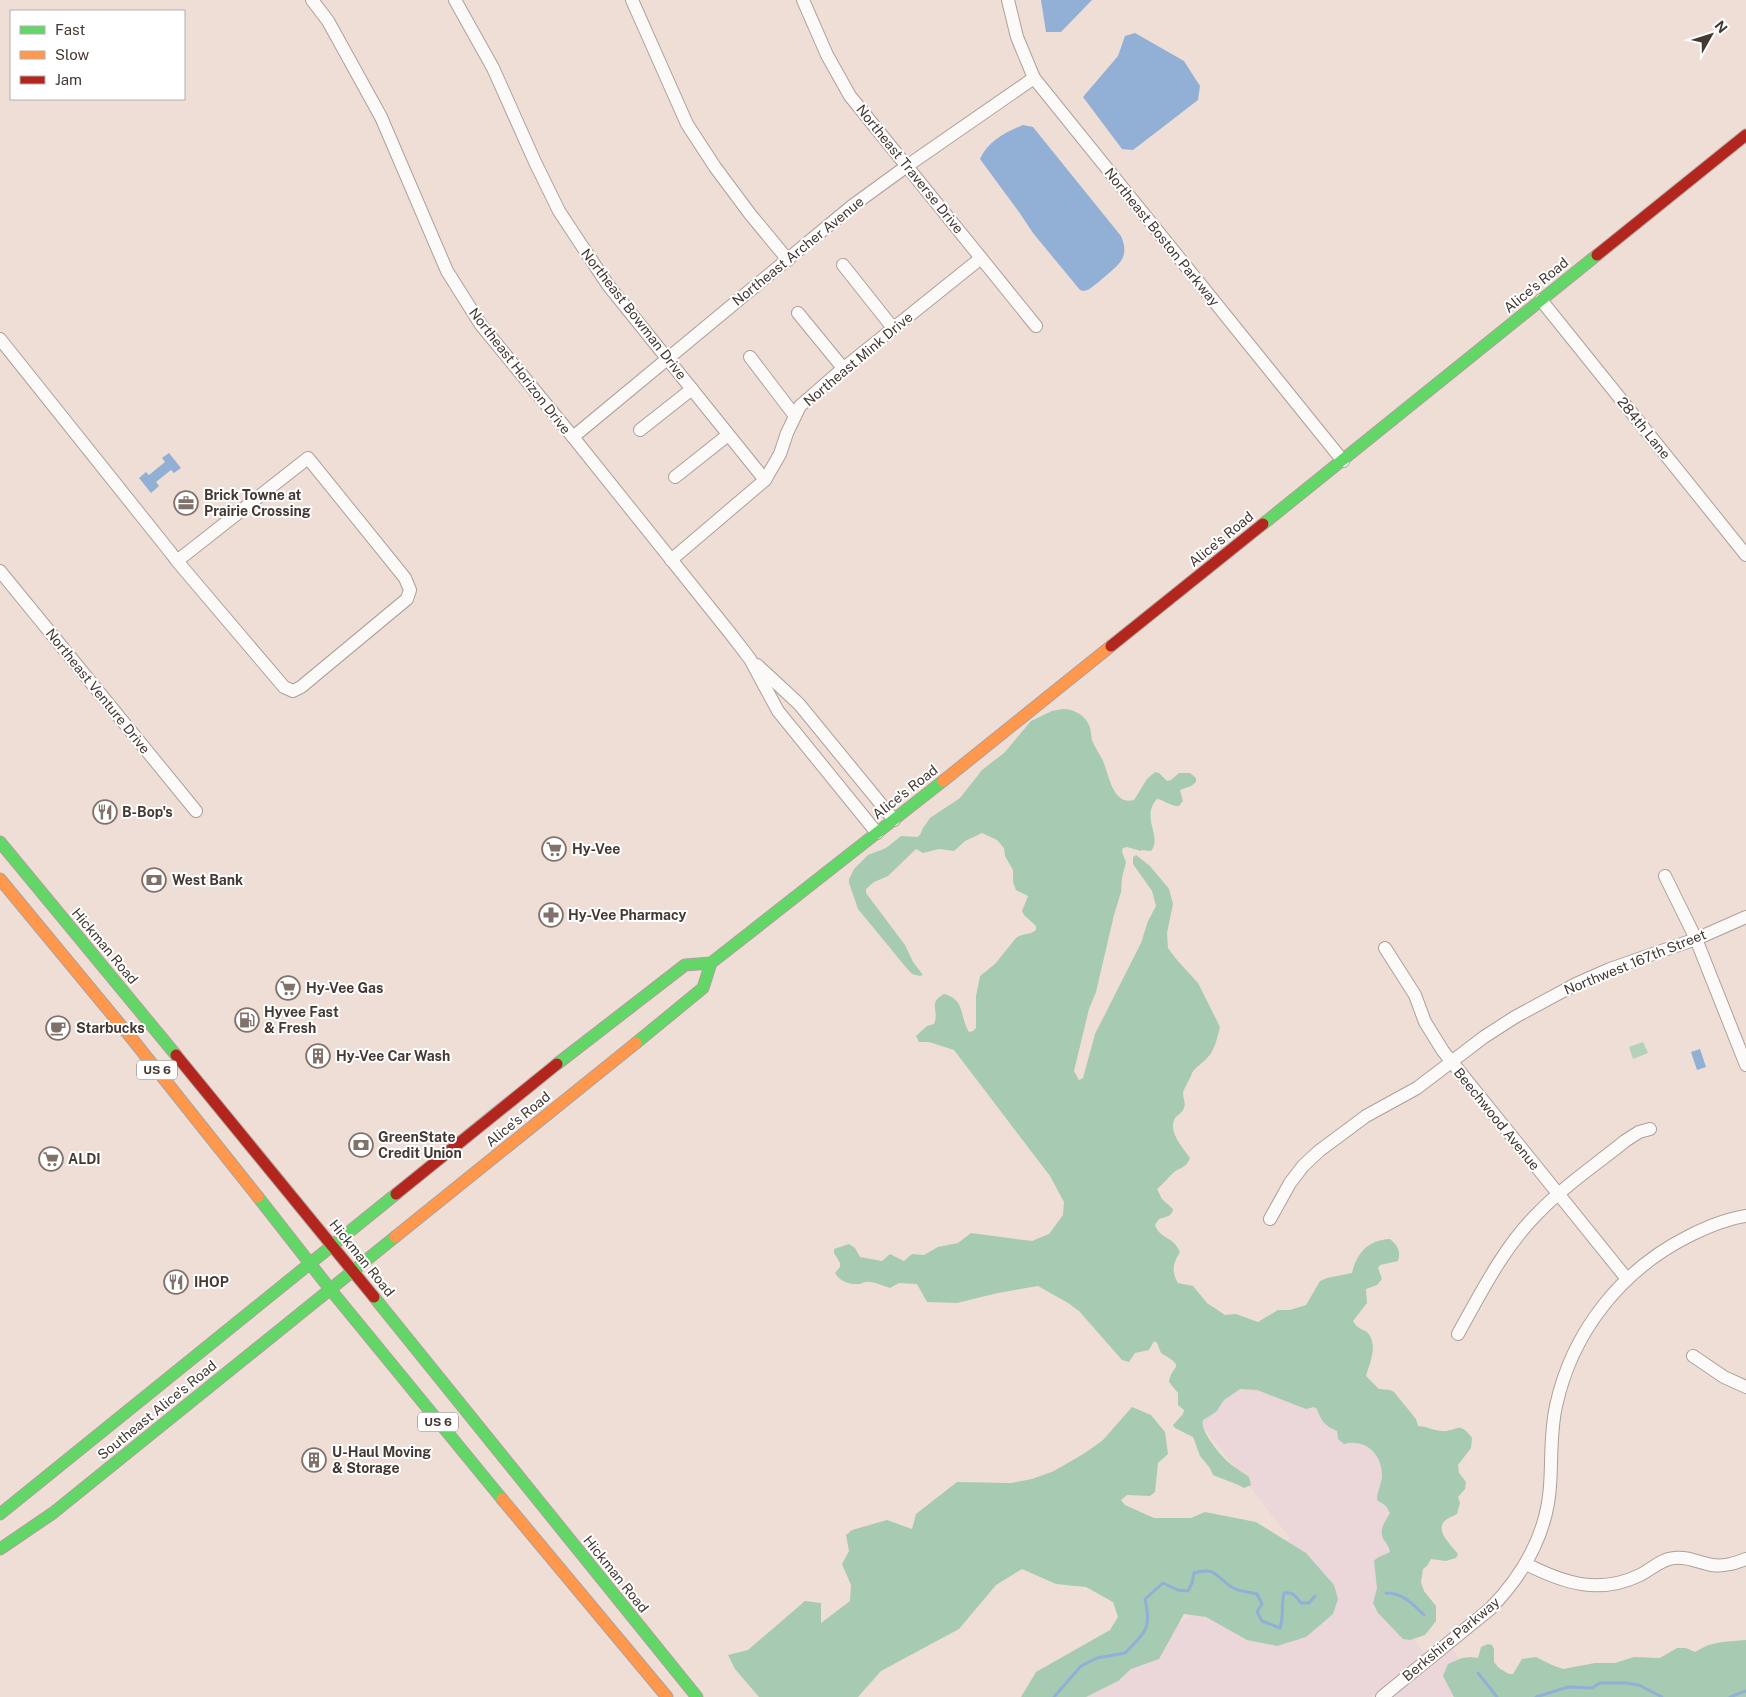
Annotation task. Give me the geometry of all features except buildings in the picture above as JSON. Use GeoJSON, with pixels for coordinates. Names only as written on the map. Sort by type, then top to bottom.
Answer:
{"type":"FeatureCollection","features":[{"type":"Feature","properties":{"kind":"main road","name":"Alice's Road"},"geometry":{"type":"LineString","coordinates":[[310,1264],[601,1029],[685,965],[711,963],[894,820],[1746,134]]}},
{"type":"Feature","properties":{"kind":"main road","name":"Hickman Road"},"geometry":{"type":"LineString","coordinates":[[0,842],[333,1245],[696,1697]]}},
{"type":"Feature","properties":{"kind":"main road","name":"US 6"},"geometry":{"type":"LineString","coordinates":[[0,879],[133,1040],[330,1290],[667,1697]]}},
{"type":"Feature","properties":{"kind":"main road","name":"Alice's Road"},"geometry":{"type":"LineString","coordinates":[[330,1290],[703,988],[711,963]]}},
{"type":"Feature","properties":{"kind":"main road","name":"Southeast Alice's Road"},"geometry":{"type":"LineString","coordinates":[[0,1514],[310,1264]]}},
{"type":"Feature","properties":{"kind":"main road","name":"Southeast Alice's Road"},"geometry":{"type":"LineString","coordinates":[[0,1549],[53,1513],[330,1290]]}},
{"type":"Feature","properties":{"kind":"main road"},"geometry":{"type":"LineString","coordinates":[[633,1655],[642,1656],[655,1664]]}},
{"type":"Feature","properties":{"kind":"main road"},"geometry":{"type":"LineString","coordinates":[[672,1684],[682,1697]]}},
{"type":"Feature","properties":{"kind":"street","name":"Northeast Horizon Drive"},"geometry":{"type":"LineString","coordinates":[[312,0],[328,21],[381,118],[447,271],[481,325],[750,658],[799,704],[894,820]]}},
{"type":"Feature","properties":{"kind":"street","name":"Northeast Bowman Drive"},"geometry":{"type":"LineString","coordinates":[[455,0],[493,68],[559,211],[608,285],[765,480]]}},
{"type":"Feature","properties":{"kind":"street"},"geometry":{"type":"LineString","coordinates":[[632,0],[687,124],[715,167],[788,260]]}},
{"type":"Feature","properties":{"kind":"street","name":"Northeast Traverse Drive"},"geometry":{"type":"LineString","coordinates":[[803,0],[827,55],[850,96],[1036,326]]}},
{"type":"Feature","properties":{"kind":"street","name":"Northeast Boston Parkway"},"geometry":{"type":"LineString","coordinates":[[1008,0],[1017,37],[1034,78],[1343,460]]}},
{"type":"Feature","properties":{"kind":"street","name":"Northeast Archer Avenue"},"geometry":{"type":"LineString","coordinates":[[573,437],[852,206],[1034,78]]}},
{"type":"Feature","properties":{"kind":"street","name":"Northeast Mink Drive"},"geometry":{"type":"LineString","coordinates":[[671,560],[765,480],[780,454],[786,432],[800,406],[843,368],[981,258]]}},
{"type":"Feature","properties":{"kind":"street"},"geometry":{"type":"LineString","coordinates":[[843,265],[893,328]]}},
{"type":"Feature","properties":{"kind":"street","name":"284th Lane"},"geometry":{"type":"LineString","coordinates":[[1541,300],[1746,555]]}},
{"type":"Feature","properties":{"kind":"street"},"geometry":{"type":"LineString","coordinates":[[798,313],[843,368]]}},
{"type":"Feature","properties":{"kind":"street"},"geometry":{"type":"LineString","coordinates":[[0,339],[177,561],[284,687],[293,690],[300,687],[407,599],[410,590],[405,578],[308,458],[177,561]]}},
{"type":"Feature","properties":{"kind":"street"},"geometry":{"type":"LineString","coordinates":[[750,357],[795,416]]}},
{"type":"Feature","properties":{"kind":"street"},"geometry":{"type":"LineString","coordinates":[[640,430],[692,389]]}},
{"type":"Feature","properties":{"kind":"street"},"geometry":{"type":"LineString","coordinates":[[675,477],[728,435]]}},
{"type":"Feature","properties":{"kind":"street","name":"Northeast Venture Drive"},"geometry":{"type":"LineString","coordinates":[[0,571],[196,811]]}},
{"type":"Feature","properties":{"kind":"street","name":"Northeast Horizon Drive"},"geometry":{"type":"LineString","coordinates":[[750,658],[778,710],[877,833]]}},
{"type":"Feature","properties":{"kind":"street"},"geometry":{"type":"LineString","coordinates":[[1665,876],[1696,939],[1746,1065]]}},
{"type":"Feature","properties":{"kind":"street","name":"Northwest 167th Street"},"geometry":{"type":"LineString","coordinates":[[1270,1219],[1290,1183],[1303,1166],[1319,1151],[1366,1116],[1417,1088],[1484,1037],[1544,1000],[1610,969],[1696,939],[1746,917]]}},
{"type":"Feature","properties":{"kind":"street","name":"Beechwood Avenue"},"geometry":{"type":"LineString","coordinates":[[1386,948],[1415,995],[1432,1034],[1451,1062],[1626,1279]]}},
{"type":"Feature","properties":{"kind":"street"},"geometry":{"type":"LineString","coordinates":[[1458,1334],[1489,1279],[1513,1242],[1540,1210],[1632,1136],[1650,1129]]}},
{"type":"Feature","properties":{"kind":"street","name":"Berkshire Parkway"},"geometry":{"type":"LineString","coordinates":[[1732,1218],[1746,1208]]}},
{"type":"Feature","properties":{"kind":"street","name":"Berkshire Parkway"},"geometry":{"type":"LineString","coordinates":[[1382,1697],[1490,1609],[1504,1594],[1526,1564],[1542,1528],[1547,1508],[1550,1488],[1552,1427],[1561,1386],[1568,1366],[1588,1327],[1604,1304],[1626,1279],[1654,1256],[1678,1241],[1732,1218],[1746,1216]]}},
{"type":"Feature","properties":{"kind":"street"},"geometry":{"type":"LineString","coordinates":[[1693,1356],[1724,1377],[1746,1387]]}},
{"type":"Feature","properties":{"kind":"street"},"geometry":{"type":"LineString","coordinates":[[1526,1564],[1563,1581],[1592,1586],[1622,1582],[1641,1575],[1663,1561],[1675,1558],[1692,1558],[1713,1565],[1726,1565],[1746,1559]]}},
{"type":"Feature","properties":{"kind":"shaded area"},"geometry":{"type":"Polygon","coordinates":[[[1263,1356],[1416,1480],[1395,1615],[1425,1654],[1371,1697],[1084,1697],[1290,1538],[1193,1414],[1263,1356]]]}},
{"type":"Feature","properties":{"kind":"shaded area"},"geometry":{"type":"Polygon","coordinates":[[[1452,1649],[1491,1697],[1392,1697],[1452,1649]]]}},
{"type":"Feature","properties":{"kind":"green space"},"geometry":{"type":"Polygon","coordinates":[[[1063,709],[1078,713],[1087,721],[1092,740],[1103,761],[1113,788],[1121,798],[1127,801],[1134,800],[1147,779],[1155,772],[1159,773],[1167,781],[1179,773],[1190,773],[1196,778],[1196,782],[1191,786],[1180,790],[1183,801],[1179,806],[1157,799],[1152,806],[1151,820],[1155,839],[1151,851],[1123,848],[1122,852],[1126,862],[1121,892],[1074,1071],[1079,1080],[1083,1078],[1095,1034],[1141,943],[1148,921],[1156,906],[1152,891],[1133,864],[1133,857],[1136,855],[1150,866],[1169,889],[1173,904],[1167,933],[1168,948],[1198,983],[1220,1027],[1212,1052],[1195,1069],[1184,1089],[1184,1108],[1174,1120],[1173,1130],[1175,1135],[1190,1158],[1184,1166],[1157,1189],[1162,1199],[1173,1209],[1170,1215],[1159,1219],[1155,1225],[1157,1230],[1174,1243],[1180,1252],[1174,1267],[1174,1275],[1178,1283],[1193,1286],[1207,1303],[1225,1315],[1236,1314],[1258,1322],[1278,1310],[1290,1310],[1306,1305],[1320,1281],[1352,1273],[1357,1259],[1365,1249],[1375,1242],[1390,1239],[1398,1249],[1398,1261],[1380,1265],[1378,1268],[1382,1279],[1377,1285],[1366,1289],[1367,1303],[1353,1321],[1368,1333],[1371,1338],[1373,1348],[1366,1376],[1379,1389],[1394,1392],[1416,1419],[1418,1426],[1443,1431],[1461,1428],[1472,1438],[1471,1448],[1458,1465],[1459,1473],[1466,1482],[1465,1489],[1458,1497],[1460,1503],[1457,1514],[1445,1520],[1442,1527],[1446,1539],[1458,1554],[1456,1558],[1446,1561],[1431,1559],[1423,1569],[1421,1582],[1424,1591],[1436,1606],[1436,1621],[1425,1635],[1410,1640],[1403,1639],[1378,1613],[1373,1603],[1377,1588],[1374,1561],[1390,1552],[1382,1533],[1383,1526],[1390,1513],[1386,1506],[1377,1500],[1382,1477],[1380,1462],[1372,1450],[1366,1446],[1352,1443],[1344,1444],[1338,1439],[1337,1431],[1324,1423],[1314,1407],[1306,1409],[1257,1390],[1240,1389],[1224,1400],[1216,1412],[1203,1420],[1208,1438],[1218,1451],[1249,1477],[1251,1485],[1244,1488],[1213,1475],[1200,1456],[1193,1437],[1175,1428],[1173,1425],[1183,1414],[1184,1410],[1178,1405],[1178,1393],[1169,1382],[1176,1364],[1161,1353],[1157,1343],[1154,1341],[1149,1350],[1135,1353],[1129,1362],[1122,1360],[1079,1311],[1038,1286],[957,1303],[927,1302],[917,1284],[899,1283],[890,1288],[869,1282],[852,1284],[845,1282],[835,1273],[840,1267],[840,1263],[834,1253],[834,1249],[849,1244],[855,1248],[860,1257],[882,1261],[890,1254],[904,1261],[912,1254],[924,1255],[938,1247],[958,1243],[971,1233],[1032,1241],[1049,1234],[1063,1215],[1064,1202],[1050,1176],[954,1050],[929,1042],[919,1042],[916,1036],[927,1026],[934,1024],[936,1001],[944,994],[956,1000],[969,1032],[973,1031],[976,1028],[976,996],[980,976],[995,964],[1016,938],[1036,930],[1036,926],[1022,911],[1028,896],[1016,890],[1013,882],[1013,870],[1005,856],[1004,848],[997,840],[982,833],[965,841],[954,851],[939,849],[923,853],[916,849],[888,876],[874,882],[866,889],[866,893],[905,945],[913,962],[923,975],[920,976],[912,974],[858,909],[849,879],[854,869],[868,855],[886,848],[901,836],[917,837],[920,835],[930,818],[960,798],[982,770],[1004,753],[1031,721],[1052,711],[1063,709]]]}},
{"type":"Feature","properties":{"kind":"green space"},"geometry":{"type":"Polygon","coordinates":[[[1643,1042],[1648,1053],[1633,1059],[1629,1047],[1643,1042]]]}},
{"type":"Feature","properties":{"kind":"green space"},"geometry":{"type":"Polygon","coordinates":[[[1132,1407],[1151,1415],[1165,1432],[1168,1454],[1158,1463],[1155,1492],[1150,1496],[1127,1495],[1121,1500],[1125,1505],[1154,1518],[1191,1518],[1205,1512],[1256,1522],[1306,1553],[1334,1585],[1338,1599],[1333,1614],[1306,1637],[1277,1646],[1247,1640],[1206,1617],[1184,1614],[1159,1659],[1131,1669],[1118,1681],[1086,1697],[1021,1697],[1036,1672],[1110,1630],[1118,1617],[1113,1602],[1086,1587],[1056,1584],[1022,1569],[996,1585],[959,1629],[881,1671],[858,1697],[759,1697],[735,1669],[728,1655],[748,1650],[805,1601],[821,1603],[821,1623],[850,1601],[851,1585],[842,1564],[849,1551],[846,1535],[852,1530],[887,1520],[912,1529],[916,1514],[957,1482],[1011,1483],[1032,1479],[1054,1471],[1103,1440],[1132,1407]]]}},
{"type":"Feature","properties":{"kind":"green space"},"geometry":{"type":"Polygon","coordinates":[[[1746,1640],[1746,1697],[1454,1697],[1443,1676],[1448,1664],[1462,1658],[1478,1658],[1481,1647],[1488,1644],[1492,1645],[1494,1649],[1494,1662],[1499,1668],[1509,1674],[1513,1674],[1522,1659],[1536,1657],[1563,1669],[1595,1663],[1615,1663],[1634,1657],[1660,1658],[1677,1648],[1686,1648],[1695,1652],[1708,1645],[1746,1640]]]}},
{"type":"Feature","properties":{"kind":"water"},"geometry":{"type":"Polygon","coordinates":[[[1041,0],[1092,0],[1061,32],[1046,32],[1041,0]]]}},
{"type":"Feature","properties":{"kind":"water"},"geometry":{"type":"Polygon","coordinates":[[[1135,33],[1184,61],[1200,86],[1198,100],[1133,150],[1122,149],[1083,97],[1118,56],[1125,36],[1135,33]]]}},
{"type":"Feature","properties":{"kind":"water"},"geometry":{"type":"Polygon","coordinates":[[[1023,125],[1033,127],[1121,236],[1124,248],[1123,258],[1117,266],[1088,290],[1080,290],[1033,233],[980,159],[993,142],[1004,134],[1023,125]]]}},
{"type":"Feature","properties":{"kind":"water"},"geometry":{"type":"Polygon","coordinates":[[[169,453],[181,468],[174,473],[171,470],[156,482],[159,486],[151,493],[139,478],[146,472],[149,475],[165,462],[162,458],[169,453]]]}},
{"type":"Feature","properties":{"kind":"water"},"geometry":{"type":"Polygon","coordinates":[[[1700,1049],[1706,1067],[1697,1070],[1691,1052],[1700,1049]]]}},
{"type":"Feature","properties":{"kind":"waterway"},"geometry":{"type":"LineString","coordinates":[[1054,1697],[1081,1666],[1097,1658],[1125,1653],[1138,1640],[1147,1624],[1145,1599],[1163,1583],[1178,1590],[1188,1591],[1194,1573],[1202,1571],[1212,1572],[1233,1588],[1257,1594],[1262,1604],[1257,1612],[1262,1621],[1280,1628],[1284,1593],[1296,1596],[1301,1603],[1309,1603],[1315,1596]]}},
{"type":"Feature","properties":{"kind":"waterway"},"geometry":{"type":"LineString","coordinates":[[1386,1593],[1403,1597],[1424,1615]]}},
{"type":"Feature","properties":{"kind":"waterway"},"geometry":{"type":"LineString","coordinates":[[1478,1673],[1497,1697]]}},
{"type":"Feature","properties":{"kind":"waterway"},"geometry":{"type":"LineString","coordinates":[[1536,1697],[1568,1687],[1592,1688],[1600,1683],[1639,1685],[1662,1697]]}},
{"type":"Feature","properties":{"kind":"waterway"},"geometry":{"type":"LineString","coordinates":[[1730,1697],[1746,1691]]}},
{"type":"Feature","properties":{"kind":"traffic: fast"},"geometry":{"type":"LineString","coordinates":[[1263,524],[1597,255]]}},
{"type":"Feature","properties":{"kind":"traffic: fast"},"geometry":{"type":"LineString","coordinates":[[557,1064],[685,965],[711,963],[943,781]]}},
{"type":"Feature","properties":{"kind":"traffic: fast"},"geometry":{"type":"LineString","coordinates":[[0,842],[176,1055]]}},
{"type":"Feature","properties":{"kind":"traffic: fast"},"geometry":{"type":"LineString","coordinates":[[636,1043],[703,988],[711,963]]}},
{"type":"Feature","properties":{"kind":"traffic: fast"},"geometry":{"type":"LineString","coordinates":[[0,1514],[396,1194]]}},
{"type":"Feature","properties":{"kind":"traffic: fast"},"geometry":{"type":"LineString","coordinates":[[258,1197],[330,1289],[502,1499]]}},
{"type":"Feature","properties":{"kind":"traffic: fast"},"geometry":{"type":"LineString","coordinates":[[0,1549],[53,1513],[395,1237]]}},
{"type":"Feature","properties":{"kind":"traffic: fast"},"geometry":{"type":"LineString","coordinates":[[374,1297],[697,1697]]}},
{"type":"Feature","properties":{"kind":"traffic: slow"},"geometry":{"type":"LineString","coordinates":[[943,781],[1111,646]]}},
{"type":"Feature","properties":{"kind":"traffic: slow"},"geometry":{"type":"LineString","coordinates":[[0,879],[133,1040],[258,1197]]}},
{"type":"Feature","properties":{"kind":"traffic: slow"},"geometry":{"type":"LineString","coordinates":[[395,1237],[636,1043]]}},
{"type":"Feature","properties":{"kind":"traffic: slow"},"geometry":{"type":"LineString","coordinates":[[502,1499],[667,1697]]}},
{"type":"Feature","properties":{"kind":"traffic: jam"},"geometry":{"type":"LineString","coordinates":[[1597,255],[1746,135]]}},
{"type":"Feature","properties":{"kind":"traffic: jam"},"geometry":{"type":"LineString","coordinates":[[1111,646],[1263,524]]}},
{"type":"Feature","properties":{"kind":"traffic: jam"},"geometry":{"type":"LineString","coordinates":[[176,1055],[374,1297]]}},
{"type":"Feature","properties":{"kind":"traffic: jam"},"geometry":{"type":"LineString","coordinates":[[396,1194],[557,1064]]}},
{"type":"Feature","properties":{"kind":"place","name":"Brick Towne at Prairie Crossing"},"geometry":{"type":"Point","coordinates":[186,503]}},
{"type":"Feature","properties":{"kind":"place","name":"B-Bop's"},"geometry":{"type":"Point","coordinates":[105,812]}},
{"type":"Feature","properties":{"kind":"place","name":"Hy-Vee"},"geometry":{"type":"Point","coordinates":[554,849]}},
{"type":"Feature","properties":{"kind":"place","name":"West Bank"},"geometry":{"type":"Point","coordinates":[154,880]}},
{"type":"Feature","properties":{"kind":"place","name":"Hy-Vee Pharmacy"},"geometry":{"type":"Point","coordinates":[551,915]}},
{"type":"Feature","properties":{"kind":"place","name":"Hy-Vee Gas"},"geometry":{"type":"Point","coordinates":[288,988]}},
{"type":"Feature","properties":{"kind":"place","name":"Hyvee Fast & Fresh"},"geometry":{"type":"Point","coordinates":[247,1020]}},
{"type":"Feature","properties":{"kind":"place","name":"Starbucks"},"geometry":{"type":"Point","coordinates":[58,1028]}},
{"type":"Feature","properties":{"kind":"place","name":"Hy-Vee Car Wash"},"geometry":{"type":"Point","coordinates":[318,1056]}},
{"type":"Feature","properties":{"kind":"place","name":"GreenState Credit Union"},"geometry":{"type":"Point","coordinates":[361,1145]}},
{"type":"Feature","properties":{"kind":"place","name":"ALDI"},"geometry":{"type":"Point","coordinates":[51,1159]}},
{"type":"Feature","properties":{"kind":"place","name":"IHOP"},"geometry":{"type":"Point","coordinates":[176,1282]}},
{"type":"Feature","properties":{"kind":"place","name":"U-Haul Moving & Storage"},"geometry":{"type":"Point","coordinates":[314,1460]}}]}
